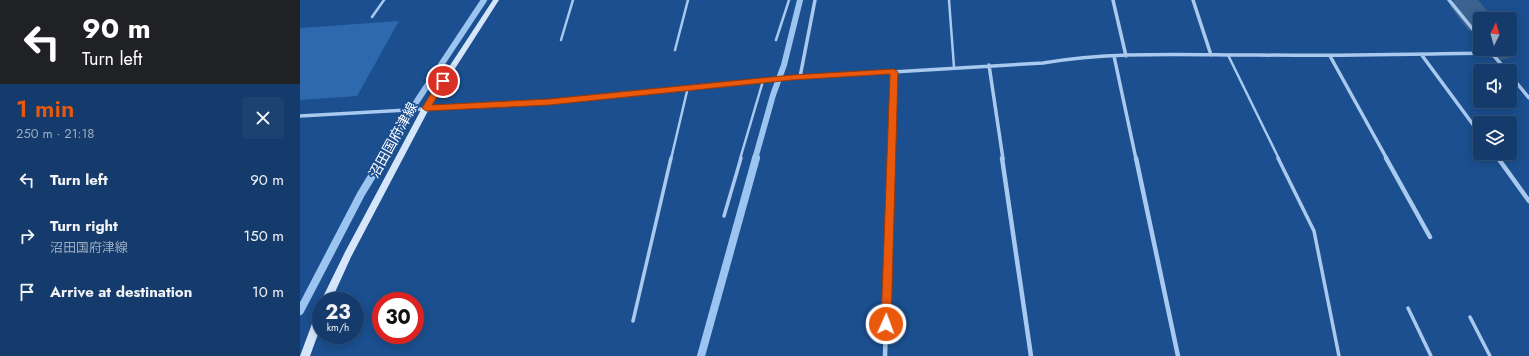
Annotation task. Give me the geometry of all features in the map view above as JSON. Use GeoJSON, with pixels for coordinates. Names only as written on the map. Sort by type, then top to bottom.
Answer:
{"type":"FeatureCollection","features":[{"type":"Feature","properties":{"kind":"main road","name":"沼田国府津線"},"geometry":{"type":"LineString","coordinates":[[330,292],[348,255],[426,108],[496,0]]}},
{"type":"Feature","properties":{"kind":"main road"},"geometry":{"type":"LineString","coordinates":[[305,356],[312,337]]}},
{"type":"Feature","properties":{"kind":"street"},"geometry":{"type":"LineString","coordinates":[[800,77],[815,0]]}},
{"type":"Feature","properties":{"kind":"street"},"geometry":{"type":"LineString","coordinates":[[1113,0],[1126,56]]}},
{"type":"Feature","properties":{"kind":"street"},"geometry":{"type":"LineString","coordinates":[[1193,0],[1212,55]]}},
{"type":"Feature","properties":{"kind":"street"},"geometry":{"type":"LineString","coordinates":[[1450,0],[1473,29]]}},
{"type":"Feature","properties":{"kind":"street"},"geometry":{"type":"LineString","coordinates":[[300,116],[549,102],[800,77],[1043,63],[1077,57],[1212,55],[1330,56],[1473,53]]}},
{"type":"Feature","properties":{"kind":"street"},"geometry":{"type":"LineString","coordinates":[[1421,54],[1473,125]]}},
{"type":"Feature","properties":{"kind":"street"},"geometry":{"type":"LineString","coordinates":[[1114,56],[1178,356]]}},
{"type":"Feature","properties":{"kind":"street"},"geometry":{"type":"LineString","coordinates":[[1330,56],[1430,237]]}},
{"type":"Feature","properties":{"kind":"street"},"geometry":{"type":"LineString","coordinates":[[1494,56],[1501,64]]}},
{"type":"Feature","properties":{"kind":"street"},"geometry":{"type":"LineString","coordinates":[[989,66],[1031,356]]}},
{"type":"Feature","properties":{"kind":"street"},"geometry":{"type":"LineString","coordinates":[[885,356],[894,72]]}},
{"type":"Feature","properties":{"kind":"street"},"geometry":{"type":"LineString","coordinates":[[1517,83],[1529,98]]}},
{"type":"Feature","properties":{"kind":"street"},"geometry":{"type":"LineString","coordinates":[[1499,160],[1529,201]]}},
{"type":"Feature","properties":{"kind":"lane"},"geometry":{"type":"LineString","coordinates":[[372,17],[384,0]]}},
{"type":"Feature","properties":{"kind":"lane"},"geometry":{"type":"LineString","coordinates":[[561,40],[573,0]]}},
{"type":"Feature","properties":{"kind":"lane"},"geometry":{"type":"LineString","coordinates":[[675,50],[688,0]]}},
{"type":"Feature","properties":{"kind":"lane"},"geometry":{"type":"LineString","coordinates":[[776,40],[789,0]]}},
{"type":"Feature","properties":{"kind":"lane"},"geometry":{"type":"LineString","coordinates":[[949,0],[954,68]]}},
{"type":"Feature","properties":{"kind":"lane"},"geometry":{"type":"LineString","coordinates":[[1228,55],[1314,231],[1339,356]]}},
{"type":"Feature","properties":{"kind":"lane"},"geometry":{"type":"LineString","coordinates":[[724,216],[763,81]]}},
{"type":"Feature","properties":{"kind":"lane"},"geometry":{"type":"LineString","coordinates":[[633,320],[688,87]]}},
{"type":"Feature","properties":{"kind":"lane"},"geometry":{"type":"LineString","coordinates":[[1408,308],[1431,356]]}},
{"type":"Feature","properties":{"kind":"lane"},"geometry":{"type":"LineString","coordinates":[[1470,317],[1490,356]]}},
{"type":"Feature","properties":{"kind":"shaded area"},"geometry":{"type":"Polygon","coordinates":[[[399,21],[357,96],[300,100],[300,28],[399,21]]]}},
{"type":"Feature","properties":{"kind":"waterway"},"geometry":{"type":"LineString","coordinates":[[382,159],[417,101],[484,0]]}},
{"type":"Feature","properties":{"kind":"waterway"},"geometry":{"type":"LineString","coordinates":[[755,159],[773,95],[784,65],[800,0]]}},
{"type":"Feature","properties":{"kind":"waterway"},"geometry":{"type":"LineString","coordinates":[[1466,6],[1473,14]]}},
{"type":"Feature","properties":{"kind":"waterway"},"geometry":{"type":"LineString","coordinates":[[300,311],[361,194],[383,158]]}},
{"type":"Feature","properties":{"kind":"waterway"},"geometry":{"type":"LineString","coordinates":[[701,356],[756,158]]}},
{"type":"Feature","properties":{"kind":"route"},"geometry":{"type":"LineString","coordinates":[[443,81],[426,108],[549,102],[688,87],[792,78],[894,72],[886,324]]}}]}
